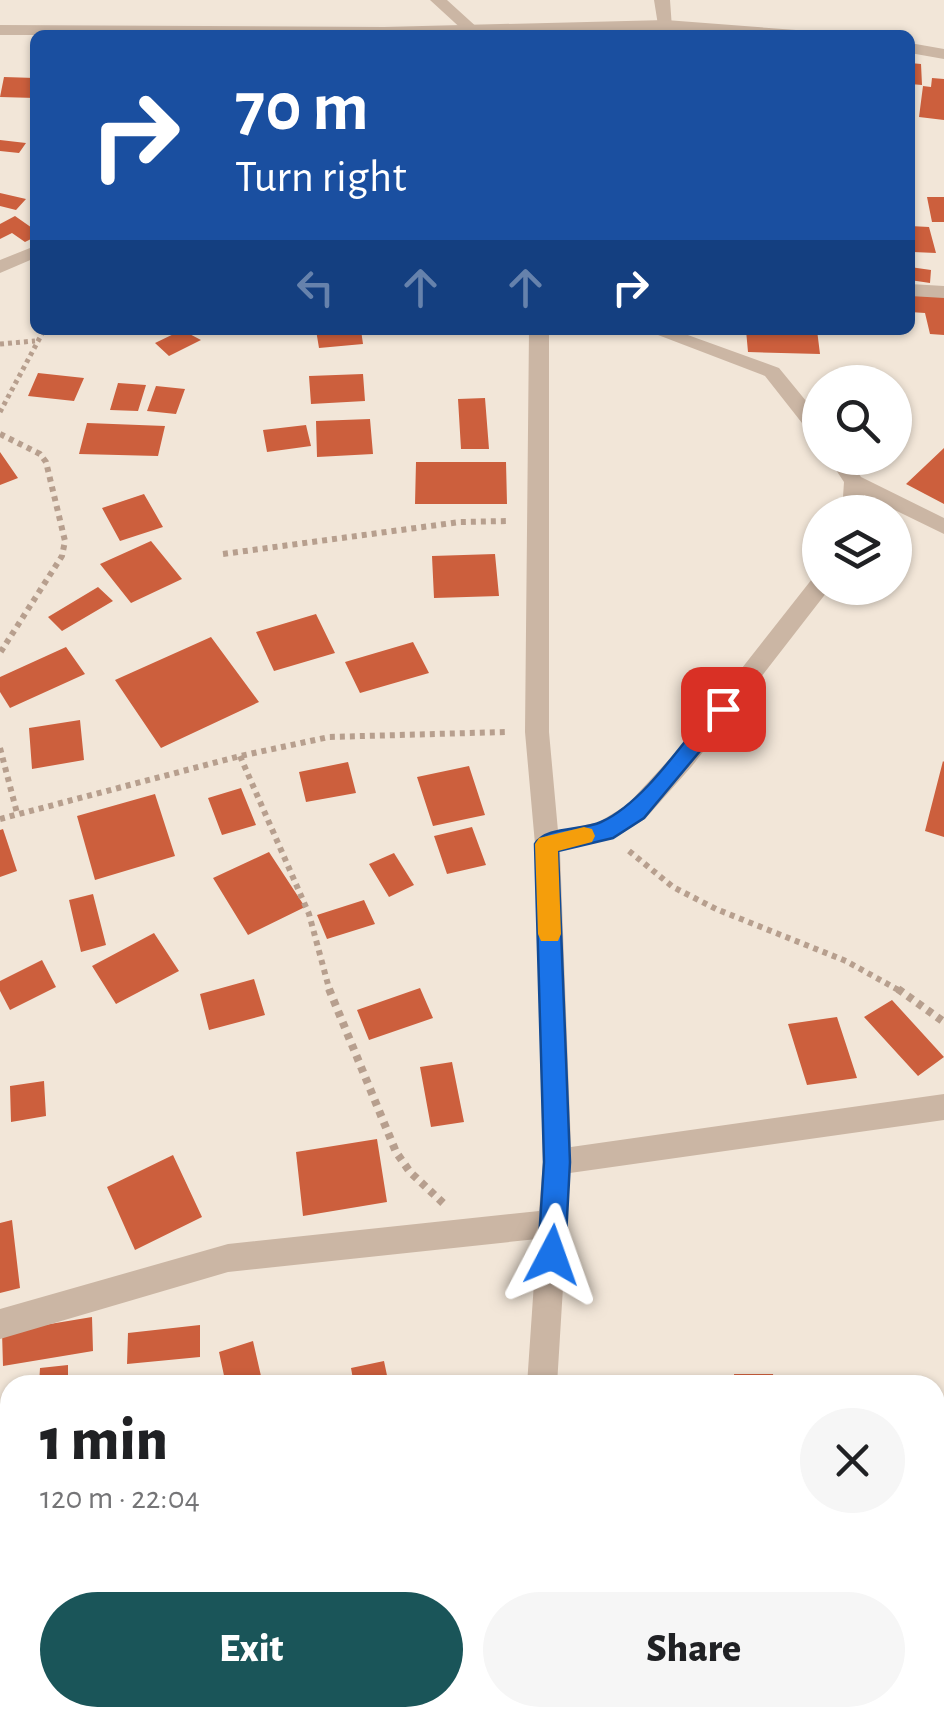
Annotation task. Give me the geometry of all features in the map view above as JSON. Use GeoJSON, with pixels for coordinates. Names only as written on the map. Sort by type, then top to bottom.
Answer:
{"type":"FeatureCollection","features":[{"type":"Feature","properties":{"kind":"street"},"geometry":{"type":"LineString","coordinates":[[438,0],[472,30],[666,25],[731,30]]}},
{"type":"Feature","properties":{"kind":"street"},"geometry":{"type":"LineString","coordinates":[[662,0],[666,25]]}},
{"type":"Feature","properties":{"kind":"street"},"geometry":{"type":"LineString","coordinates":[[0,30],[30,30]]}},
{"type":"Feature","properties":{"kind":"street"},"geometry":{"type":"LineString","coordinates":[[915,49],[944,54]]}},
{"type":"Feature","properties":{"kind":"street"},"geometry":{"type":"LineString","coordinates":[[0,267],[30,254]]}},
{"type":"Feature","properties":{"kind":"street"},"geometry":{"type":"LineString","coordinates":[[915,290],[944,292]]}},
{"type":"Feature","properties":{"kind":"street"},"geometry":{"type":"LineString","coordinates":[[539,335],[537,732],[546,844],[557,1162],[543,1375]]}},
{"type":"Feature","properties":{"kind":"street"},"geometry":{"type":"LineString","coordinates":[[669,335],[772,372],[802,410]]}},
{"type":"Feature","properties":{"kind":"street"},"geometry":{"type":"LineString","coordinates":[[849,475],[854,482],[944,527]]}},
{"type":"Feature","properties":{"kind":"street"},"geometry":{"type":"LineString","coordinates":[[853,495],[854,482]]}},
{"type":"Feature","properties":{"kind":"street"},"geometry":{"type":"LineString","coordinates":[[546,844],[605,831],[636,812],[658,791],[804,605]]}},
{"type":"Feature","properties":{"kind":"street"},"geometry":{"type":"LineString","coordinates":[[557,1162],[944,1107]]}},
{"type":"Feature","properties":{"kind":"street"},"geometry":{"type":"LineString","coordinates":[[0,1324],[228,1258],[554,1223]]}},
{"type":"Feature","properties":{"kind":"path"},"geometry":{"type":"LineString","coordinates":[[0,412],[23,375],[40,335]]}},
{"type":"Feature","properties":{"kind":"path"},"geometry":{"type":"LineString","coordinates":[[0,344],[35,341]]}},
{"type":"Feature","properties":{"kind":"path"},"geometry":{"type":"LineString","coordinates":[[0,434],[40,454],[46,462],[65,541],[62,556],[0,653]]}},
{"type":"Feature","properties":{"kind":"path"},"geometry":{"type":"LineString","coordinates":[[223,554],[460,522],[536,520]]}},
{"type":"Feature","properties":{"kind":"path"},"geometry":{"type":"LineString","coordinates":[[0,818],[328,737],[537,732]]}},
{"type":"Feature","properties":{"kind":"path"},"geometry":{"type":"LineString","coordinates":[[0,748],[17,812]]}},
{"type":"Feature","properties":{"kind":"path"},"geometry":{"type":"LineString","coordinates":[[240,756],[309,914],[328,984],[396,1152],[410,1172],[477,1234]]}},
{"type":"Feature","properties":{"kind":"path"},"geometry":{"type":"LineString","coordinates":[[605,831],[673,887],[716,910],[846,960],[904,993],[944,1022]]}},
{"type":"Feature","properties":{"kind":"building"},"geometry":{"type":"Polygon","coordinates":[[[915,63],[921,64],[922,85],[915,84],[915,63]]]}},
{"type":"Feature","properties":{"kind":"building"},"geometry":{"type":"Polygon","coordinates":[[[4,77],[30,78],[30,98],[0,97],[4,77]]]}},
{"type":"Feature","properties":{"kind":"building"},"geometry":{"type":"Polygon","coordinates":[[[932,78],[944,79],[944,120],[919,117],[923,86],[931,87],[932,78]]]}},
{"type":"Feature","properties":{"kind":"building"},"geometry":{"type":"Polygon","coordinates":[[[0,140],[26,143],[19,153],[0,151],[0,140]]]}},
{"type":"Feature","properties":{"kind":"building"},"geometry":{"type":"Polygon","coordinates":[[[0,193],[26,199],[16,210],[0,206],[0,193]]]}},
{"type":"Feature","properties":{"kind":"building"},"geometry":{"type":"Polygon","coordinates":[[[927,197],[944,197],[944,222],[932,222],[927,197]]]}},
{"type":"Feature","properties":{"kind":"building"},"geometry":{"type":"Polygon","coordinates":[[[15,216],[30,226],[30,240],[25,242],[12,233],[0,239],[0,224],[15,216]]]}},
{"type":"Feature","properties":{"kind":"building"},"geometry":{"type":"Polygon","coordinates":[[[915,226],[929,227],[936,253],[915,252],[915,226]]]}},
{"type":"Feature","properties":{"kind":"building"},"geometry":{"type":"Polygon","coordinates":[[[915,268],[931,270],[930,283],[915,281],[915,268]]]}},
{"type":"Feature","properties":{"kind":"building"},"geometry":{"type":"Polygon","coordinates":[[[915,295],[944,297],[944,335],[930,334],[925,313],[915,312],[915,295]]]}},
{"type":"Feature","properties":{"kind":"building"},"geometry":{"type":"Polygon","coordinates":[[[172,335],[192,335],[201,340],[169,356],[155,343],[172,335]]]}},
{"type":"Feature","properties":{"kind":"building"},"geometry":{"type":"Polygon","coordinates":[[[317,335],[362,335],[363,344],[319,348],[317,335]]]}},
{"type":"Feature","properties":{"kind":"building"},"geometry":{"type":"Polygon","coordinates":[[[746,335],[818,335],[820,354],[748,352],[746,335]]]}},
{"type":"Feature","properties":{"kind":"building"},"geometry":{"type":"Polygon","coordinates":[[[38,373],[84,378],[74,401],[28,396],[38,373]]]}},
{"type":"Feature","properties":{"kind":"building"},"geometry":{"type":"Polygon","coordinates":[[[363,374],[365,401],[311,404],[309,376],[363,374]]]}},
{"type":"Feature","properties":{"kind":"building"},"geometry":{"type":"Polygon","coordinates":[[[118,383],[146,385],[138,411],[110,410],[118,383]]]}},
{"type":"Feature","properties":{"kind":"building"},"geometry":{"type":"Polygon","coordinates":[[[156,386],[185,389],[176,414],[147,411],[156,386]]]}},
{"type":"Feature","properties":{"kind":"building"},"geometry":{"type":"Polygon","coordinates":[[[485,398],[489,449],[461,449],[458,399],[485,398]]]}},
{"type":"Feature","properties":{"kind":"building"},"geometry":{"type":"Polygon","coordinates":[[[370,419],[373,454],[317,457],[316,421],[370,419]]]}},
{"type":"Feature","properties":{"kind":"building"},"geometry":{"type":"Polygon","coordinates":[[[87,423],[165,426],[158,456],[79,454],[87,423]]]}},
{"type":"Feature","properties":{"kind":"building"},"geometry":{"type":"Polygon","coordinates":[[[306,425],[311,446],[267,452],[263,430],[306,425]]]}},
{"type":"Feature","properties":{"kind":"building"},"geometry":{"type":"Polygon","coordinates":[[[944,448],[944,504],[906,484],[944,448]]]}},
{"type":"Feature","properties":{"kind":"building"},"geometry":{"type":"Polygon","coordinates":[[[0,452],[18,478],[0,485],[0,452]]]}},
{"type":"Feature","properties":{"kind":"building"},"geometry":{"type":"Polygon","coordinates":[[[416,462],[506,462],[507,504],[415,504],[416,462]]]}},
{"type":"Feature","properties":{"kind":"building"},"geometry":{"type":"Polygon","coordinates":[[[144,494],[163,527],[120,541],[102,508],[144,494]]]}},
{"type":"Feature","properties":{"kind":"building"},"geometry":{"type":"Polygon","coordinates":[[[151,541],[182,579],[131,603],[100,564],[151,541]]]}},
{"type":"Feature","properties":{"kind":"building"},"geometry":{"type":"Polygon","coordinates":[[[495,554],[499,596],[434,598],[432,556],[495,554]]]}},
{"type":"Feature","properties":{"kind":"building"},"geometry":{"type":"Polygon","coordinates":[[[98,587],[113,601],[62,631],[48,617],[98,587]]]}},
{"type":"Feature","properties":{"kind":"building"},"geometry":{"type":"Polygon","coordinates":[[[316,614],[335,653],[274,671],[256,632],[316,614]]]}},
{"type":"Feature","properties":{"kind":"building"},"geometry":{"type":"Polygon","coordinates":[[[211,637],[259,702],[161,748],[115,680],[211,637]]]}},
{"type":"Feature","properties":{"kind":"building"},"geometry":{"type":"Polygon","coordinates":[[[413,642],[429,673],[360,693],[345,662],[413,642]]]}},
{"type":"Feature","properties":{"kind":"building"},"geometry":{"type":"Polygon","coordinates":[[[66,647],[85,674],[10,708],[0,692],[0,677],[66,647]]]}},
{"type":"Feature","properties":{"kind":"building"},"geometry":{"type":"Polygon","coordinates":[[[80,720],[84,760],[32,769],[29,728],[80,720]]]}},
{"type":"Feature","properties":{"kind":"building"},"geometry":{"type":"Polygon","coordinates":[[[348,762],[356,793],[306,802],[299,772],[348,762]]]}},
{"type":"Feature","properties":{"kind":"building"},"geometry":{"type":"Polygon","coordinates":[[[944,762],[944,837],[925,831],[944,762]]]}},
{"type":"Feature","properties":{"kind":"building"},"geometry":{"type":"Polygon","coordinates":[[[469,766],[485,815],[433,826],[417,777],[469,766]]]}},
{"type":"Feature","properties":{"kind":"building"},"geometry":{"type":"Polygon","coordinates":[[[241,788],[256,825],[222,835],[208,798],[241,788]]]}},
{"type":"Feature","properties":{"kind":"building"},"geometry":{"type":"Polygon","coordinates":[[[155,794],[175,856],[95,880],[77,816],[155,794]]]}},
{"type":"Feature","properties":{"kind":"building"},"geometry":{"type":"Polygon","coordinates":[[[472,827],[486,865],[447,874],[434,836],[472,827]]]}},
{"type":"Feature","properties":{"kind":"building"},"geometry":{"type":"Polygon","coordinates":[[[3,829],[17,871],[0,877],[0,830],[3,829]]]}},
{"type":"Feature","properties":{"kind":"building"},"geometry":{"type":"Polygon","coordinates":[[[269,852],[305,907],[248,935],[213,878],[269,852]]]}},
{"type":"Feature","properties":{"kind":"building"},"geometry":{"type":"Polygon","coordinates":[[[394,853],[414,885],[389,897],[369,864],[394,853]]]}},
{"type":"Feature","properties":{"kind":"building"},"geometry":{"type":"Polygon","coordinates":[[[93,894],[106,945],[81,952],[69,900],[93,894]]]}},
{"type":"Feature","properties":{"kind":"building"},"geometry":{"type":"Polygon","coordinates":[[[364,900],[375,924],[327,939],[317,915],[364,900]]]}},
{"type":"Feature","properties":{"kind":"building"},"geometry":{"type":"Polygon","coordinates":[[[154,933],[179,971],[116,1004],[92,966],[154,933]]]}},
{"type":"Feature","properties":{"kind":"building"},"geometry":{"type":"Polygon","coordinates":[[[42,960],[56,987],[10,1010],[0,991],[0,981],[42,960]]]}},
{"type":"Feature","properties":{"kind":"building"},"geometry":{"type":"Polygon","coordinates":[[[254,979],[265,1015],[209,1030],[200,994],[254,979]]]}},
{"type":"Feature","properties":{"kind":"building"},"geometry":{"type":"Polygon","coordinates":[[[420,988],[433,1018],[369,1040],[357,1010],[420,988]]]}},
{"type":"Feature","properties":{"kind":"building"},"geometry":{"type":"Polygon","coordinates":[[[892,1000],[944,1057],[918,1076],[864,1017],[892,1000]]]}},
{"type":"Feature","properties":{"kind":"building"},"geometry":{"type":"Polygon","coordinates":[[[837,1017],[857,1078],[807,1085],[788,1024],[837,1017]]]}},
{"type":"Feature","properties":{"kind":"building"},"geometry":{"type":"Polygon","coordinates":[[[452,1062],[464,1122],[431,1127],[420,1067],[452,1062]]]}},
{"type":"Feature","properties":{"kind":"building"},"geometry":{"type":"Polygon","coordinates":[[[44,1081],[46,1116],[11,1122],[10,1086],[44,1081]]]}},
{"type":"Feature","properties":{"kind":"building"},"geometry":{"type":"Polygon","coordinates":[[[377,1139],[387,1202],[303,1216],[296,1152],[377,1139]]]}},
{"type":"Feature","properties":{"kind":"building"},"geometry":{"type":"Polygon","coordinates":[[[173,1155],[202,1217],[135,1250],[107,1187],[173,1155]]]}},
{"type":"Feature","properties":{"kind":"building"},"geometry":{"type":"Polygon","coordinates":[[[12,1220],[20,1288],[0,1293],[0,1223],[12,1220]]]}},
{"type":"Feature","properties":{"kind":"building"},"geometry":{"type":"Polygon","coordinates":[[[92,1317],[93,1351],[3,1366],[2,1332],[92,1317]]]}},
{"type":"Feature","properties":{"kind":"building"},"geometry":{"type":"Polygon","coordinates":[[[200,1325],[200,1357],[127,1364],[128,1333],[200,1325]]]}},
{"type":"Feature","properties":{"kind":"building"},"geometry":{"type":"Polygon","coordinates":[[[253,1341],[261,1375],[224,1375],[219,1352],[253,1341]]]}},
{"type":"Feature","properties":{"kind":"building"},"geometry":{"type":"Polygon","coordinates":[[[384,1361],[387,1375],[352,1375],[351,1368],[384,1361]]]}},
{"type":"Feature","properties":{"kind":"building"},"geometry":{"type":"Polygon","coordinates":[[[68,1365],[68,1375],[40,1375],[40,1368],[68,1365]]]}},
{"type":"Feature","properties":{"kind":"slow traffic"},"geometry":{"type":"LineString","coordinates":[[550,934],[546,844],[584,836]]}},
{"type":"Feature","properties":{"kind":"route"},"geometry":{"type":"LineString","coordinates":[[552,1255],[557,1162],[546,844],[605,831],[636,812],[658,791],[723,709]]}}]}
